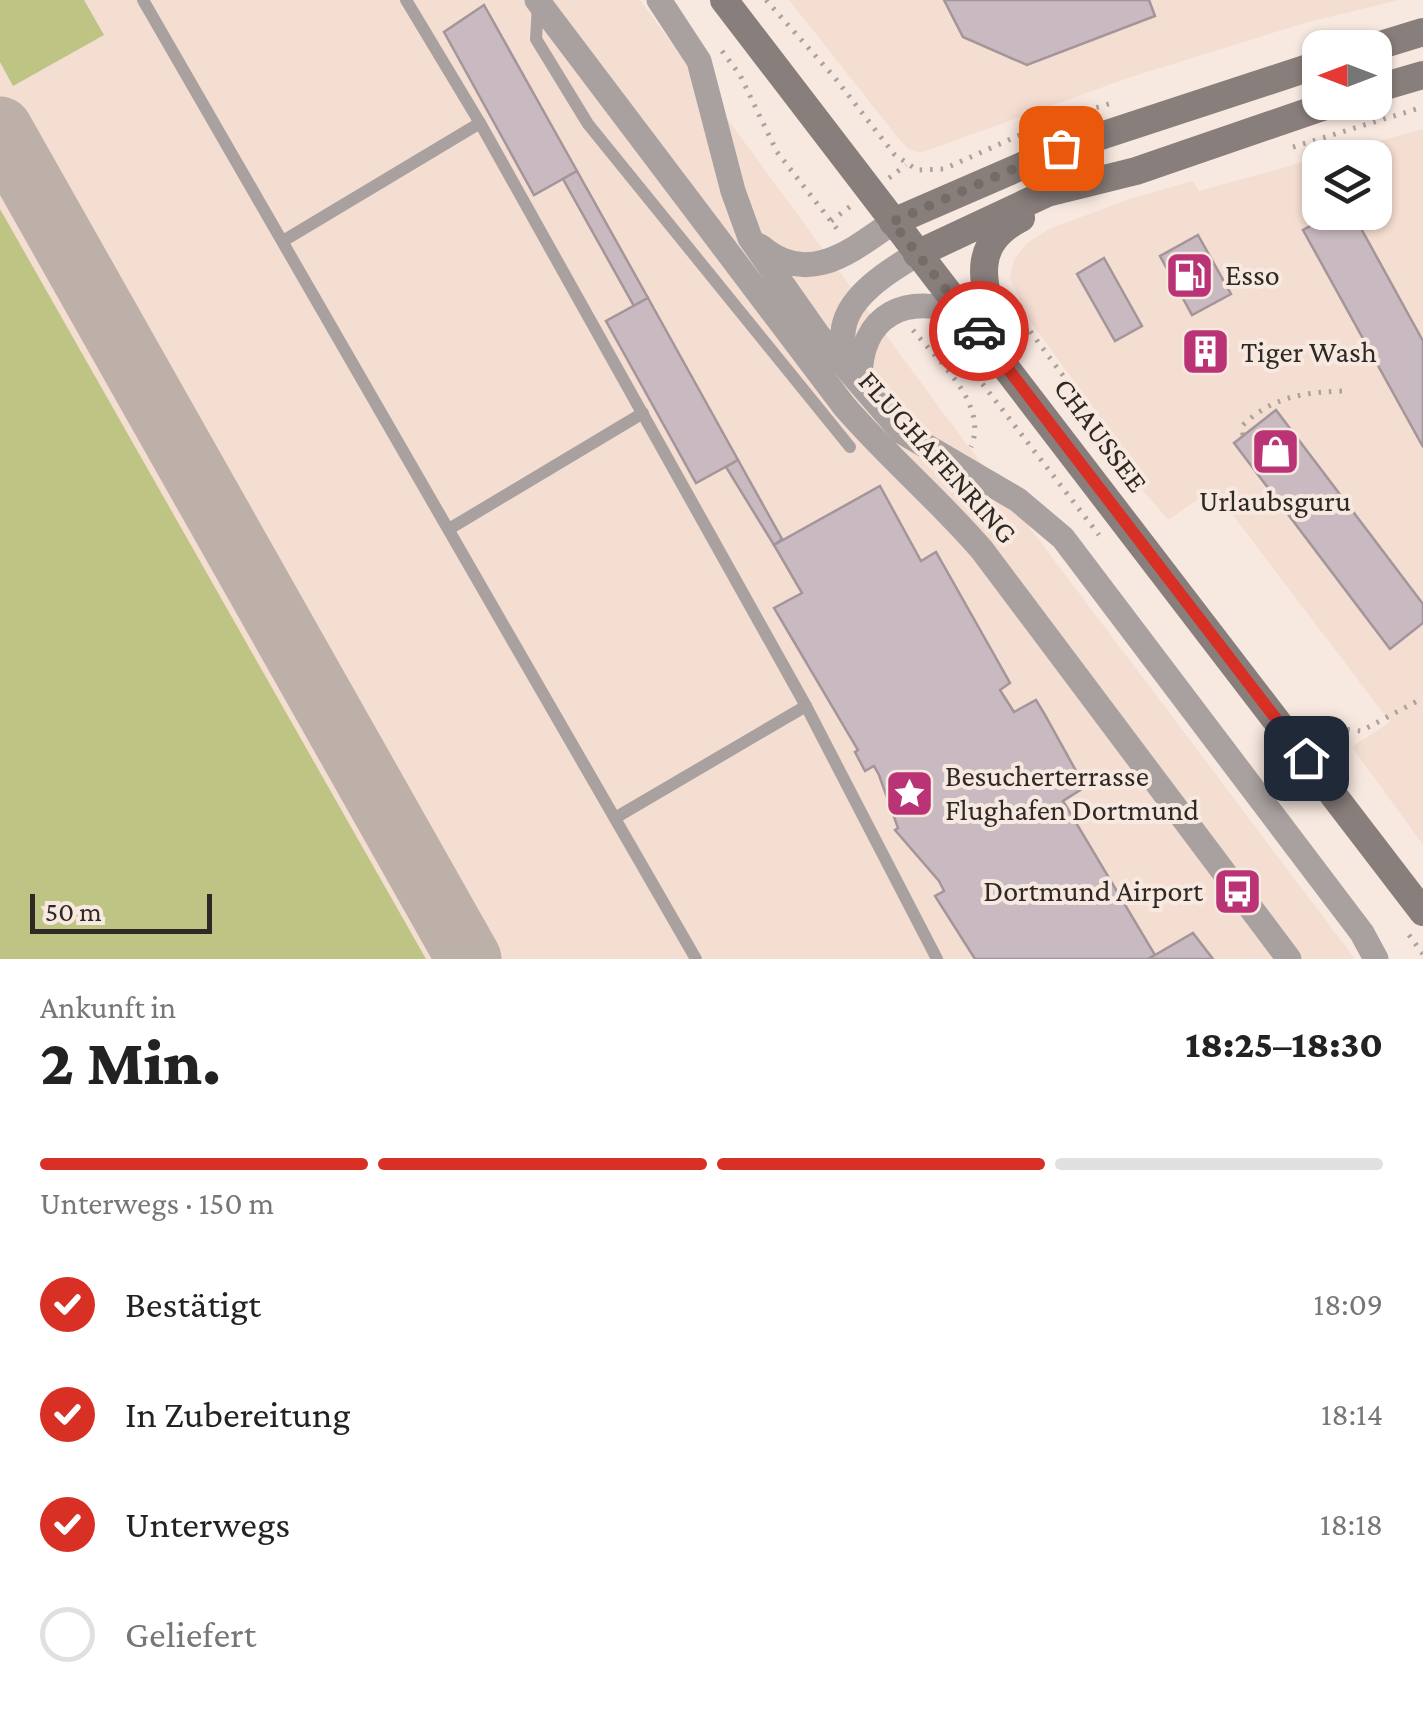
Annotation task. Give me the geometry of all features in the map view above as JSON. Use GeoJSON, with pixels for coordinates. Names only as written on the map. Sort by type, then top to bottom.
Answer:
{"type":"FeatureCollection","features":[{"type":"Feature","properties":{"kind":"main road","name":"CHAUSSEE"},"geometry":{"type":"LineString","coordinates":[[724,0],[1423,912]]}},
{"type":"Feature","properties":{"kind":"main road"},"geometry":{"type":"LineString","coordinates":[[1392,42],[1423,32]]}},
{"type":"Feature","properties":{"kind":"main road"},"geometry":{"type":"LineString","coordinates":[[892,222],[1061,148],[1302,70]]}},
{"type":"Feature","properties":{"kind":"main road"},"geometry":{"type":"LineString","coordinates":[[1392,84],[1423,76]]}},
{"type":"Feature","properties":{"kind":"main road"},"geometry":{"type":"LineString","coordinates":[[916,254],[1022,203],[1302,114]]}},
{"type":"Feature","properties":{"kind":"main road"},"geometry":{"type":"LineString","coordinates":[[1007,366],[984,280],[989,245],[1014,222],[1094,182]]}},
{"type":"Feature","properties":{"kind":"street","name":"FLUGHAFENRING"},"geometry":{"type":"LineString","coordinates":[[659,0],[699,61],[733,191],[750,238],[818,335],[902,432],[1018,500],[1062,538],[1362,933],[1376,959]]}},
{"type":"Feature","properties":{"kind":"street","name":"FLUGHAFENRING"},"geometry":{"type":"LineString","coordinates":[[538,1],[844,406],[874,441],[927,487],[982,550],[1289,959]]}},
{"type":"Feature","properties":{"kind":"street"},"geometry":{"type":"LineString","coordinates":[[750,238],[778,259],[816,266],[853,250],[892,222]]}},
{"type":"Feature","properties":{"kind":"street","name":"FLUGHAFENRING"},"geometry":{"type":"LineString","coordinates":[[860,380],[846,358],[844,321],[869,285],[916,254]]}},
{"type":"Feature","properties":{"kind":"street"},"geometry":{"type":"LineString","coordinates":[[898,310],[935,304],[966,315]]}},
{"type":"Feature","properties":{"kind":"street","name":"FLUGHAFENRING"},"geometry":{"type":"LineString","coordinates":[[860,380],[867,334],[898,310]]}},
{"type":"Feature","properties":{"kind":"lane"},"geometry":{"type":"LineString","coordinates":[[143,0],[696,959]]}},
{"type":"Feature","properties":{"kind":"lane"},"geometry":{"type":"LineString","coordinates":[[406,0],[480,123],[806,706],[937,959]]}},
{"type":"Feature","properties":{"kind":"lane"},"geometry":{"type":"LineString","coordinates":[[538,1],[536,39],[588,124],[850,446]]}},
{"type":"Feature","properties":{"kind":"lane"},"geometry":{"type":"LineString","coordinates":[[283,241],[480,123]]}},
{"type":"Feature","properties":{"kind":"lane"},"geometry":{"type":"LineString","coordinates":[[449,529],[643,413]]}},
{"type":"Feature","properties":{"kind":"lane"},"geometry":{"type":"LineString","coordinates":[[615,818],[806,706]]}},
{"type":"Feature","properties":{"kind":"path"},"geometry":{"type":"LineString","coordinates":[[766,0],[836,78],[894,154],[906,165],[932,171]]}},
{"type":"Feature","properties":{"kind":"path"},"geometry":{"type":"LineString","coordinates":[[718,45],[740,75],[777,152],[830,221]]}},
{"type":"Feature","properties":{"kind":"path"},"geometry":{"type":"LineString","coordinates":[[898,310],[973,409],[976,435],[967,456]]}},
{"type":"Feature","properties":{"kind":"path"},"geometry":{"type":"LineString","coordinates":[[1023,322],[1088,408],[1108,454],[1125,477]]}},
{"type":"Feature","properties":{"kind":"path"},"geometry":{"type":"LineString","coordinates":[[1243,436],[1242,426],[1252,416],[1286,397],[1346,392]]}},
{"type":"Feature","properties":{"kind":"path"},"geometry":{"type":"LineString","coordinates":[[1306,714],[1318,730],[1361,732],[1423,698]]}},
{"type":"Feature","properties":{"kind":"shaded area"},"geometry":{"type":"Polygon","coordinates":[[[0,0],[640,0],[947,418],[1355,959],[0,959],[0,0]]]}},
{"type":"Feature","properties":{"kind":"shaded area"},"geometry":{"type":"Polygon","coordinates":[[[789,0],[1399,0],[1305,23],[1131,77],[920,153],[908,149],[895,134],[789,0]]]}},
{"type":"Feature","properties":{"kind":"shaded area"},"geometry":{"type":"Polygon","coordinates":[[[1423,129],[1423,845],[1352,747],[1390,722],[1213,489],[1168,520],[1129,474],[1100,417],[1027,317],[1010,278],[1014,260],[1027,243],[1051,228],[1193,181],[1199,191],[1302,162],[1302,230],[1392,230],[1392,140],[1383,140],[1423,129]]]}},
{"type":"Feature","properties":{"kind":"green space"},"geometry":{"type":"Polygon","coordinates":[[[0,0],[84,0],[104,35],[13,86],[0,62],[0,0]]]}},
{"type":"Feature","properties":{"kind":"green space"},"geometry":{"type":"Polygon","coordinates":[[[0,209],[426,959],[0,959],[0,209]]]}},
{"type":"Feature","properties":{"kind":"building"},"geometry":{"type":"Polygon","coordinates":[[[944,0],[1149,0],[1155,16],[1027,65],[963,37],[944,0]]]}},
{"type":"Feature","properties":{"kind":"building"},"geometry":{"type":"Polygon","coordinates":[[[484,5],[577,171],[534,195],[444,32],[484,5]]]}},
{"type":"Feature","properties":{"kind":"building"},"geometry":{"type":"Polygon","coordinates":[[[577,171],[648,298],[634,306],[563,179],[577,171]]]}},
{"type":"Feature","properties":{"kind":"building"},"geometry":{"type":"Polygon","coordinates":[[[1303,230],[1362,230],[1423,341],[1423,447],[1303,230]]]}},
{"type":"Feature","properties":{"kind":"building"},"geometry":{"type":"Polygon","coordinates":[[[1198,235],[1231,294],[1192,315],[1160,256],[1198,235]]]}},
{"type":"Feature","properties":{"kind":"building"},"geometry":{"type":"Polygon","coordinates":[[[1104,258],[1142,326],[1115,341],[1077,274],[1104,258]]]}},
{"type":"Feature","properties":{"kind":"building"},"geometry":{"type":"Polygon","coordinates":[[[648,298],[738,460],[696,483],[606,321],[648,298]]]}},
{"type":"Feature","properties":{"kind":"building","name":"Tiger Wash"},"geometry":{"type":"Polygon","coordinates":[[[1219,335],[1228,350],[1193,369],[1185,354],[1219,335]]]}},
{"type":"Feature","properties":{"kind":"building"},"geometry":{"type":"Polygon","coordinates":[[[1276,410],[1423,604],[1423,623],[1390,649],[1234,443],[1276,410]]]}},
{"type":"Feature","properties":{"kind":"building"},"geometry":{"type":"Polygon","coordinates":[[[738,460],[782,539],[774,545],[726,467],[738,460]]]}},
{"type":"Feature","properties":{"kind":"building"},"geometry":{"type":"Polygon","coordinates":[[[880,486],[921,561],[936,552],[1010,683],[1000,690],[1014,712],[1036,700],[1045,715],[1085,787],[1063,801],[1155,955],[1148,959],[975,959],[935,896],[944,891],[939,881],[895,830],[898,828],[879,775],[874,766],[865,771],[855,752],[858,750],[774,608],[802,593],[774,545],[880,486]]]}},
{"type":"Feature","properties":{"kind":"building"},"geometry":{"type":"Polygon","coordinates":[[[1193,933],[1213,959],[1148,959],[1155,955],[1193,933]]]}},
{"type":"Feature","properties":{"kind":"taxiway"},"geometry":{"type":"LineString","coordinates":[[0,129],[469,959]]}},
{"type":"Feature","properties":{"kind":"way so far"},"geometry":{"type":"LineString","coordinates":[[979,331],[892,222],[1061,148]]}},
{"type":"Feature","properties":{"kind":"place","name":"Esso"},"geometry":{"type":"Point","coordinates":[1190,275]}},
{"type":"Feature","properties":{"kind":"place","name":"Tiger Wash"},"geometry":{"type":"Point","coordinates":[1206,352]}},
{"type":"Feature","properties":{"kind":"place","name":"Urlaubsguru"},"geometry":{"type":"Point","coordinates":[1275,452]}},
{"type":"Feature","properties":{"kind":"place","name":"Besucherterrasse Flughafen Dortmund"},"geometry":{"type":"Point","coordinates":[910,793]}},
{"type":"Feature","properties":{"kind":"place","name":"Dortmund Airport"},"geometry":{"type":"Point","coordinates":[1238,891]}},
{"type":"Feature","properties":{"kind":"route"},"geometry":{"type":"LineString","coordinates":[[979,331],[1306,758]]}}]}
